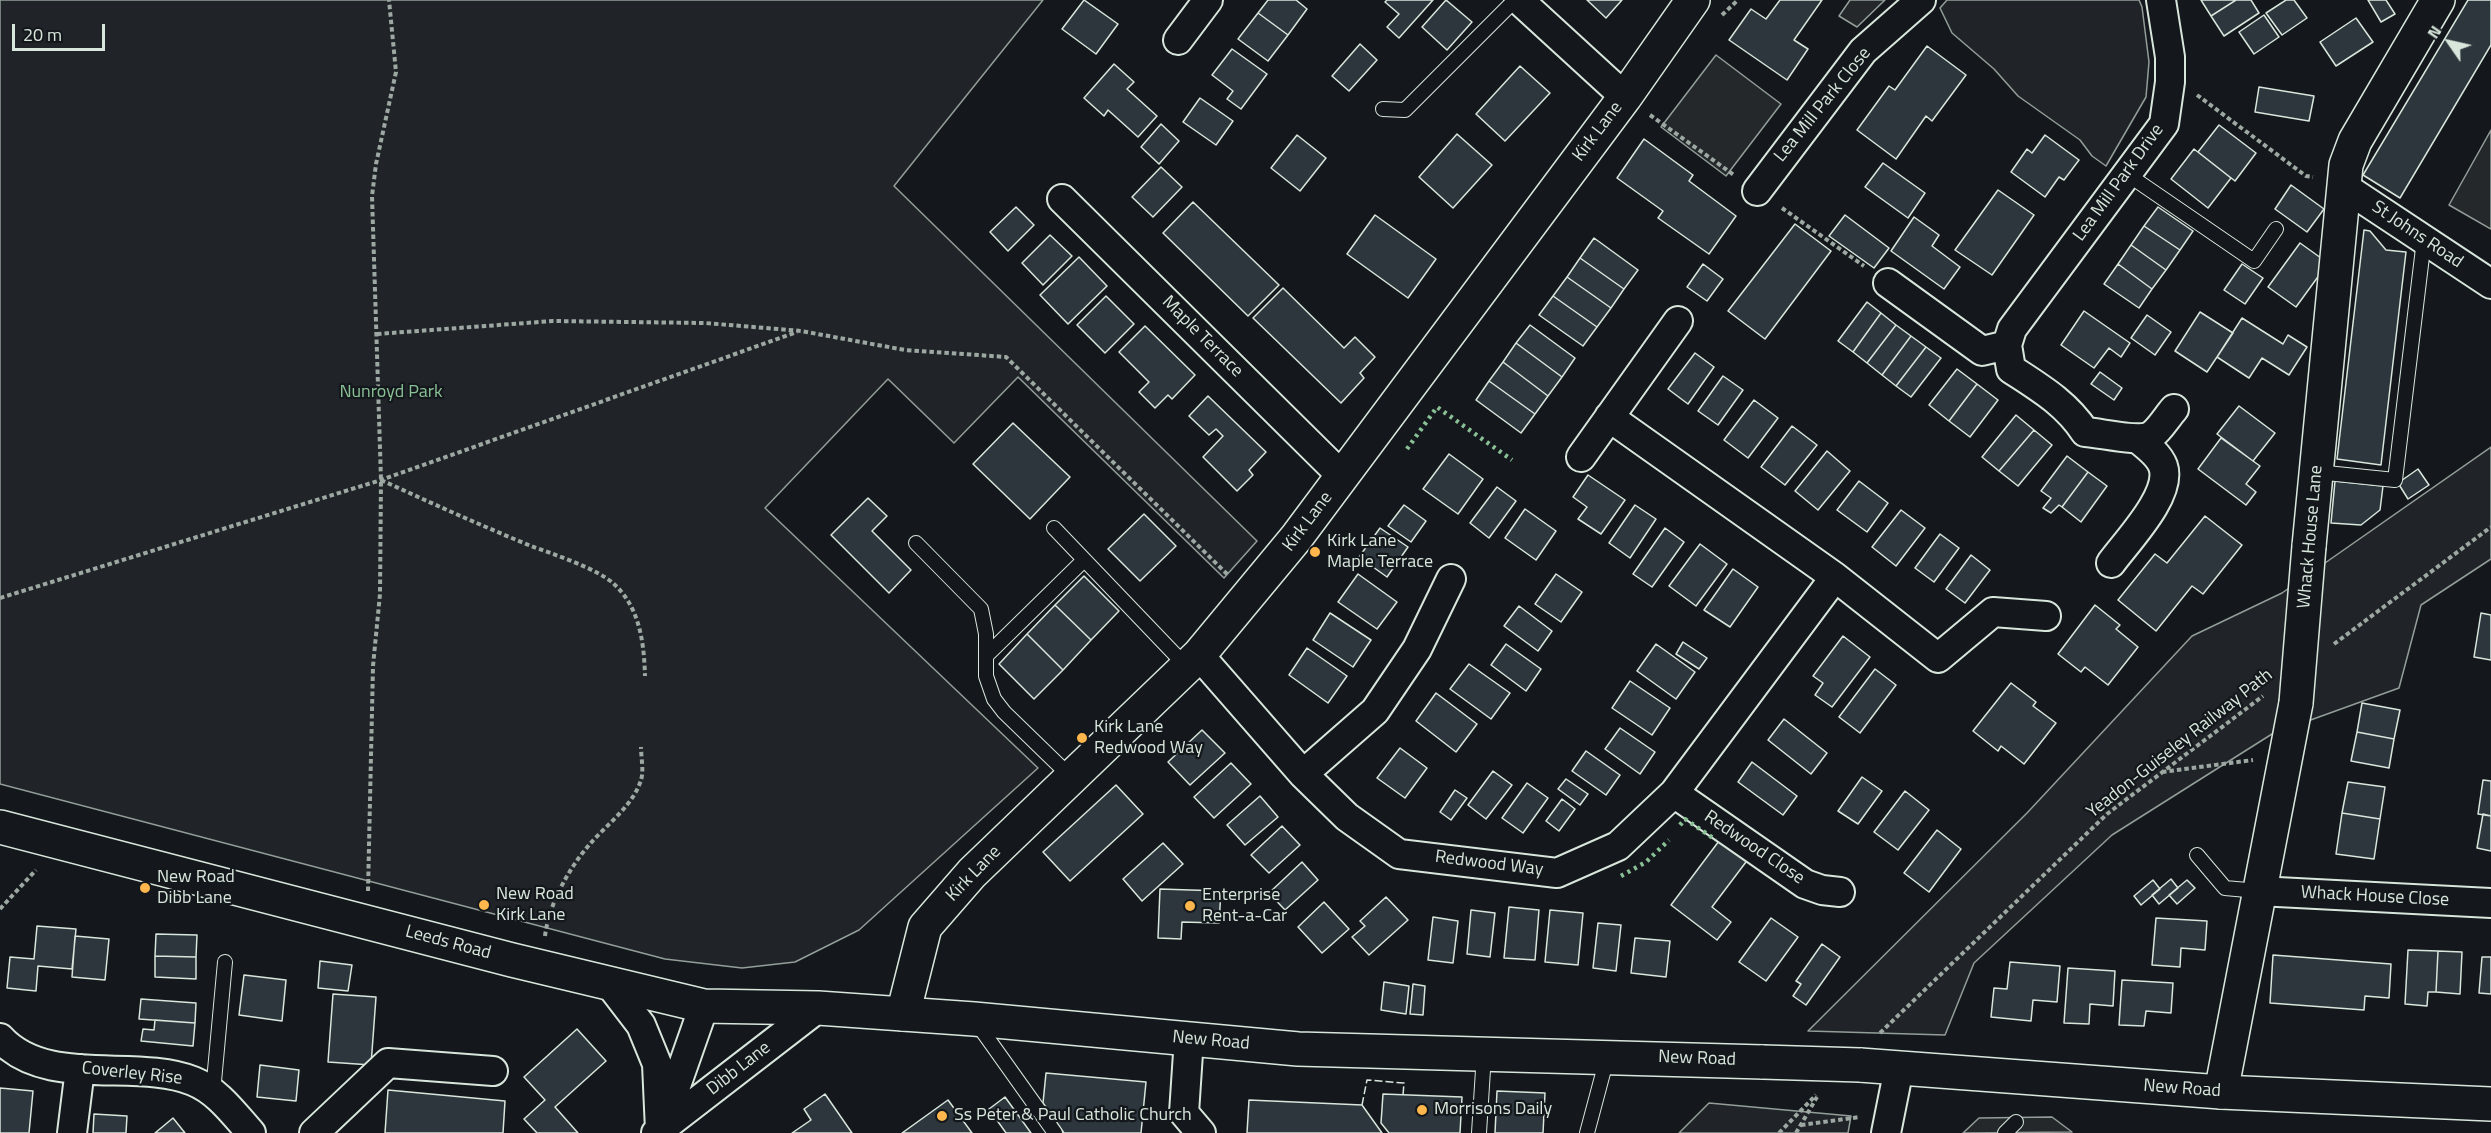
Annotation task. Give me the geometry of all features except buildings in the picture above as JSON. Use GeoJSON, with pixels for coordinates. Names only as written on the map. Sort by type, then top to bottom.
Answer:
{"type":"FeatureCollection","features":[{"type":"Feature","properties":{"kind":"main road","name":"Kirk Lane"},"geometry":{"type":"LineString","coordinates":[[903,1014],[925,927],[972,873],[1193,661],[1249,595],[1342,476],[1625,97],[1693,0]]}},
{"type":"Feature","properties":{"kind":"main road","name":"Whack House Lane"},"geometry":{"type":"LineString","coordinates":[[2221,1092],[2258,891],[2296,704],[2346,165],[2355,141],[2438,0]]}},
{"type":"Feature","properties":{"kind":"main road","name":"Leeds Road"},"geometry":{"type":"LineString","coordinates":[[0,827],[541,967],[705,1006],[818,1008],[903,1014]]}},
{"type":"Feature","properties":{"kind":"main road","name":"New Road"},"geometry":{"type":"LineString","coordinates":[[903,1014],[1298,1049],[1608,1056],[1860,1065],[2221,1092],[2491,1104]]}},
{"type":"Feature","properties":{"kind":"street"},"geometry":{"type":"LineString","coordinates":[[1178,39],[1208,0]]}},
{"type":"Feature","properties":{"kind":"street"},"geometry":{"type":"LineString","coordinates":[[1517,0],[1625,97]]}},
{"type":"Feature","properties":{"kind":"street","name":"Lea Mill Park Close"},"geometry":{"type":"LineString","coordinates":[[1756,191],[1863,51],[1922,0]]}},
{"type":"Feature","properties":{"kind":"street","name":"Lea Mill Park Drive"},"geometry":{"type":"LineString","coordinates":[[2007,345],[2012,329],[2164,124],[2170,82],[2170,57],[2161,0]]}},
{"type":"Feature","properties":{"kind":"street","name":"St Johns Road"},"geometry":{"type":"LineString","coordinates":[[2343,186],[2491,284]]}},
{"type":"Feature","properties":{"kind":"street","name":"Maple Terrace"},"geometry":{"type":"LineString","coordinates":[[1062,198],[1342,476]]}},
{"type":"Feature","properties":{"kind":"street"},"geometry":{"type":"LineString","coordinates":[[1888,284],[1982,351],[2007,345],[2011,369],[2053,396],[2073,415],[2085,432],[2138,439],[2151,435],[2174,409]]}},
{"type":"Feature","properties":{"kind":"street"},"geometry":{"type":"LineString","coordinates":[[1581,457],[1678,321]]}},
{"type":"Feature","properties":{"kind":"street"},"geometry":{"type":"LineString","coordinates":[[1609,417],[1835,577],[1938,658],[1993,612],[2046,616]]}},
{"type":"Feature","properties":{"kind":"street"},"geometry":{"type":"LineString","coordinates":[[2111,563],[2156,503],[2165,484],[2163,466],[2152,450],[2138,439]]}},
{"type":"Feature","properties":{"kind":"street","name":"Redwood Way"},"geometry":{"type":"LineString","coordinates":[[1193,661],[1347,817],[1399,854],[1557,873],[1618,846],[1674,793],[1835,577]]}},
{"type":"Feature","properties":{"kind":"street"},"geometry":{"type":"LineString","coordinates":[[1303,774],[1375,711],[1417,649],[1451,579]]}},
{"type":"Feature","properties":{"kind":"street","name":"Redwood Close"},"geometry":{"type":"LineString","coordinates":[[1674,793],[1805,884],[1822,890],[1840,892]]}},
{"type":"Feature","properties":{"kind":"street","name":"Whack House Close"},"geometry":{"type":"LineString","coordinates":[[2258,891],[2491,903]]}},
{"type":"Feature","properties":{"kind":"street"},"geometry":{"type":"LineString","coordinates":[[608,982],[641,1025],[657,1064],[661,1132]]}},
{"type":"Feature","properties":{"kind":"street","name":"Dibb Lane"},"geometry":{"type":"LineString","coordinates":[[661,1132],[705,1006]]}},
{"type":"Feature","properties":{"kind":"street","name":"Dibb Lane"},"geometry":{"type":"LineString","coordinates":[[661,1132],[818,1008]]}},
{"type":"Feature","properties":{"kind":"street","name":"Coverley Rise"},"geometry":{"type":"LineString","coordinates":[[0,1038],[10,1050],[27,1059],[80,1069],[173,1076],[194,1081],[213,1092],[251,1133]]}},
{"type":"Feature","properties":{"kind":"street"},"geometry":{"type":"LineString","coordinates":[[1185,1126],[1189,1038]]}},
{"type":"Feature","properties":{"kind":"street"},"geometry":{"type":"LineString","coordinates":[[314,1133],[388,1063],[493,1071]]}},
{"type":"Feature","properties":{"kind":"street"},"geometry":{"type":"LineString","coordinates":[[1888,1123],[1899,1068]]}},
{"type":"Feature","properties":{"kind":"street"},"geometry":{"type":"LineString","coordinates":[[72,1133],[80,1069]]}},
{"type":"Feature","properties":{"kind":"lane"},"geometry":{"type":"LineString","coordinates":[[1383,109],[1405,110],[1517,0]]}},
{"type":"Feature","properties":{"kind":"lane"},"geometry":{"type":"LineString","coordinates":[[2127,174],[2254,261],[2276,229]]}},
{"type":"Feature","properties":{"kind":"lane"},"geometry":{"type":"LineString","coordinates":[[2317,472],[2395,480],[2424,240]]}},
{"type":"Feature","properties":{"kind":"lane"},"geometry":{"type":"LineString","coordinates":[[1054,528],[1084,560],[1193,661]]}},
{"type":"Feature","properties":{"kind":"lane"},"geometry":{"type":"LineString","coordinates":[[916,543],[981,609],[986,634],[986,676],[994,699],[1004,712],[1072,778]]}},
{"type":"Feature","properties":{"kind":"lane"},"geometry":{"type":"LineString","coordinates":[[987,656],[1084,560]]}},
{"type":"Feature","properties":{"kind":"lane"},"geometry":{"type":"LineString","coordinates":[[2197,855],[2225,888],[2258,891]]}},
{"type":"Feature","properties":{"kind":"lane"},"geometry":{"type":"LineString","coordinates":[[213,1092],[225,962]]}},
{"type":"Feature","properties":{"kind":"lane"},"geometry":{"type":"LineString","coordinates":[[974,1019],[1055,1133]]}},
{"type":"Feature","properties":{"kind":"lane"},"geometry":{"type":"LineString","coordinates":[[1479,1133],[1485,1054]]}},
{"type":"Feature","properties":{"kind":"lane"},"geometry":{"type":"LineString","coordinates":[[1587,1133],[1608,1056]]}},
{"type":"Feature","properties":{"kind":"lane"},"geometry":{"type":"LineString","coordinates":[[2005,1133],[2016,1122]]}},
{"type":"Feature","properties":{"kind":"path"},"geometry":{"type":"LineString","coordinates":[[366,922],[373,666],[380,594],[381,480],[372,196],[376,164],[396,72],[389,0]]}},
{"type":"Feature","properties":{"kind":"path"},"geometry":{"type":"LineString","coordinates":[[2170,82],[2192,92],[2306,176],[2343,186]]}},
{"type":"Feature","properties":{"kind":"path"},"geometry":{"type":"LineString","coordinates":[[1625,97],[1888,284]]}},
{"type":"Feature","properties":{"kind":"path"},"geometry":{"type":"LineString","coordinates":[[377,334],[554,321],[705,323],[801,331],[905,350],[1006,357],[1249,595]]}},
{"type":"Feature","properties":{"kind":"path"},"geometry":{"type":"LineString","coordinates":[[0,598],[381,480],[801,331]]}},
{"type":"Feature","properties":{"kind":"path"},"geometry":{"type":"LineString","coordinates":[[381,480],[451,513],[578,564],[614,583],[634,611],[638,621],[644,642],[645,676]]}},
{"type":"Feature","properties":{"kind":"path"},"geometry":{"type":"LineString","coordinates":[[2330,647],[2491,527]]}},
{"type":"Feature","properties":{"kind":"path","name":"Yeadon-Guiseley Railway Path"},"geometry":{"type":"LineString","coordinates":[[1879,1035],[2107,814],[2264,696]]}},
{"type":"Feature","properties":{"kind":"path"},"geometry":{"type":"LineString","coordinates":[[541,967],[548,914],[588,847],[622,810],[641,780],[641,747]]}},
{"type":"Feature","properties":{"kind":"path"},"geometry":{"type":"LineString","coordinates":[[2160,773],[2286,754]]}},
{"type":"Feature","properties":{"kind":"path"},"geometry":{"type":"LineString","coordinates":[[0,909],[60,843]]}},
{"type":"Feature","properties":{"kind":"path"},"geometry":{"type":"LineString","coordinates":[[1779,1133],[1820,1092],[1796,1133]]}},
{"type":"Feature","properties":{"kind":"path"},"geometry":{"type":"LineString","coordinates":[[1801,1125],[1888,1123]]}},
{"type":"Feature","properties":{"kind":"green space","name":"Nunroyd Park"},"geometry":{"type":"Polygon","coordinates":[[[0,0],[1043,0],[894,186],[1257,541],[1224,578],[1018,377],[954,443],[888,379],[765,508],[1038,768],[859,930],[795,962],[742,968],[665,959],[0,784],[0,0]]]}},
{"type":"Feature","properties":{"kind":"green space"},"geometry":{"type":"Polygon","coordinates":[[[1947,0],[2139,0],[2142,7],[2149,62],[2146,97],[2106,166],[2092,156],[2080,140],[2018,96],[1994,69],[1952,33],[1940,8],[1947,0]]]}},
{"type":"Feature","properties":{"kind":"green space"},"geometry":{"type":"Polygon","coordinates":[[[2491,447],[2491,559],[2421,605],[2399,688],[2272,734],[2112,835],[1974,963],[1945,1035],[1808,1031],[2027,813],[2192,636],[2282,593],[2491,447]]]}},
{"type":"Feature","properties":{"kind":"green space"},"geometry":{"type":"Polygon","coordinates":[[[1709,1103],[1851,1116],[1848,1133],[1679,1133],[1709,1103]]]}},
{"type":"Feature","properties":{"kind":"shaded area"},"geometry":{"type":"Polygon","coordinates":[[[1850,0],[1885,0],[1857,27],[1839,16],[1850,0]]]}},
{"type":"Feature","properties":{"kind":"shaded area"},"geometry":{"type":"Polygon","coordinates":[[[1716,55],[1781,104],[1726,176],[1661,127],[1716,55]]]}},
{"type":"Feature","properties":{"kind":"shaded area"},"geometry":{"type":"Polygon","coordinates":[[[2491,130],[2491,229],[2449,205],[2491,130]]]}},
{"type":"Feature","properties":{"kind":"shaded area"},"geometry":{"type":"Polygon","coordinates":[[[2052,1117],[2072,1132],[1963,1133],[1979,1118],[2052,1117]]]}},
{"type":"Feature","properties":{"kind":"hedge"},"geometry":{"type":"LineString","coordinates":[[1407,449],[1437,407],[1512,460]]}},
{"type":"Feature","properties":{"kind":"hedge"},"geometry":{"type":"LineString","coordinates":[[1680,825],[1685,819],[1716,840]]}},
{"type":"Feature","properties":{"kind":"hedge"},"geometry":{"type":"LineString","coordinates":[[1621,876],[1646,862],[1669,840]]}},
{"type":"Feature","properties":{"kind":"fence"},"geometry":{"type":"LineString","coordinates":[[1362,1105],[1367,1080],[1404,1083],[1403,1095]]}},
{"type":"Feature","properties":{"kind":"place","name":"Kirk Lane Maple Terrace"},"geometry":{"type":"Point","coordinates":[1315,552]}},
{"type":"Feature","properties":{"kind":"place","name":"Kirk Lane Redwood Way"},"geometry":{"type":"Point","coordinates":[1082,738]}},
{"type":"Feature","properties":{"kind":"place","name":"New Road Dibb Lane"},"geometry":{"type":"Point","coordinates":[145,888]}},
{"type":"Feature","properties":{"kind":"place","name":"New Road Kirk Lane"},"geometry":{"type":"Point","coordinates":[484,905]}},
{"type":"Feature","properties":{"kind":"place","name":"Enterprise Rent-a-Car"},"geometry":{"type":"Point","coordinates":[1190,906]}},
{"type":"Feature","properties":{"kind":"place","name":"Morrisons Daily"},"geometry":{"type":"Point","coordinates":[1422,1110]}},
{"type":"Feature","properties":{"kind":"place","name":"Ss Peter & Paul Catholic Church"},"geometry":{"type":"Point","coordinates":[942,1116]}}]}
